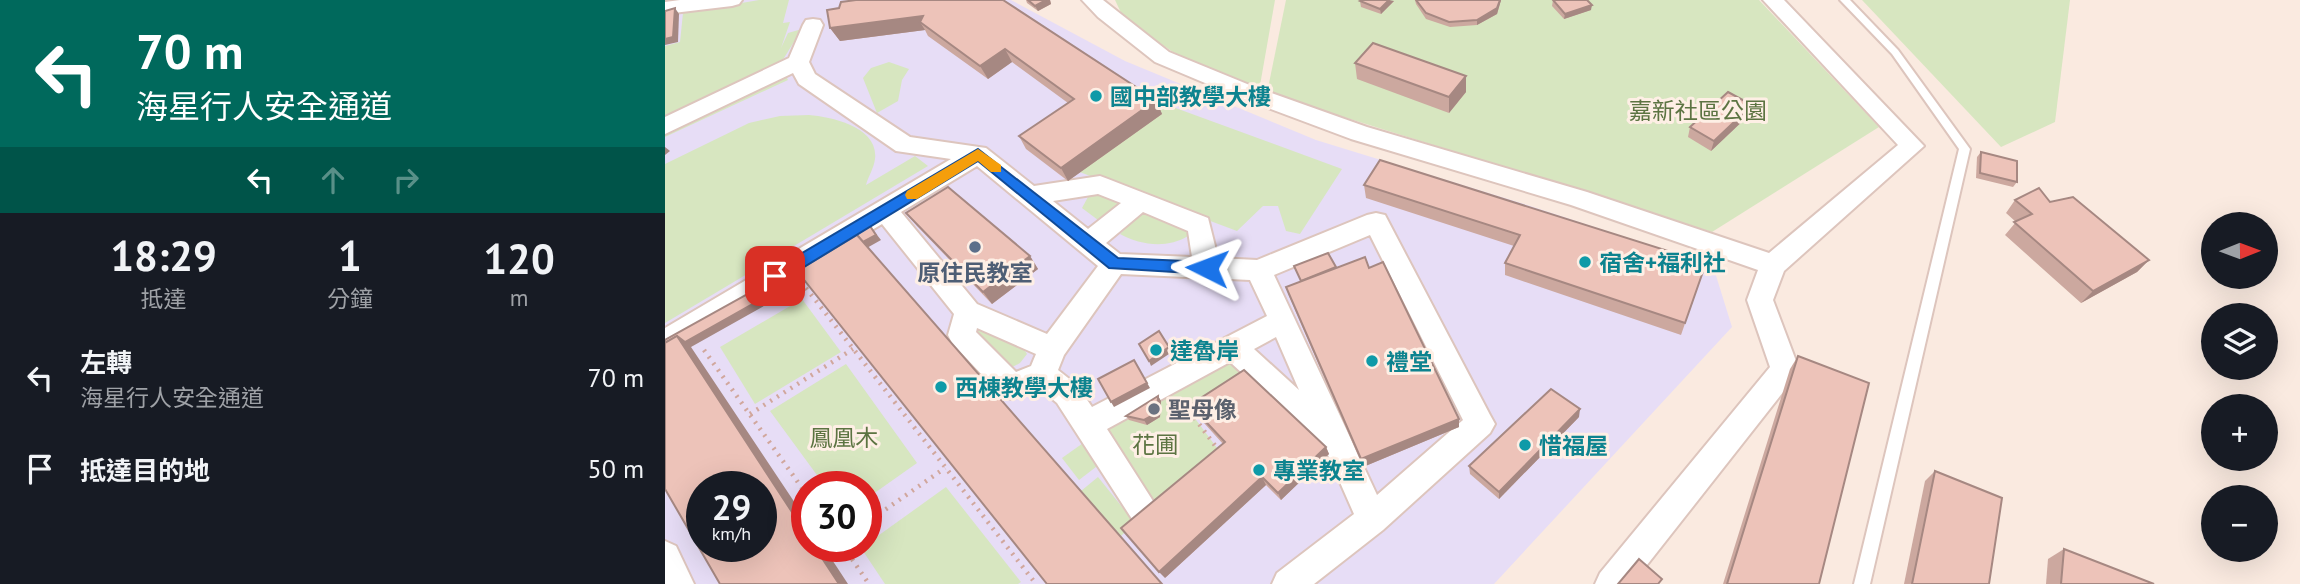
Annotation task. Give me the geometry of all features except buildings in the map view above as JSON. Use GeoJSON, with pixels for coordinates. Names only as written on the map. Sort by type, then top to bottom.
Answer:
{"type":"FeatureCollection","features":[{"type":"Feature","properties":{"kind":"street"},"geometry":{"type":"LineString","coordinates":[[678,5],[732,0]]}},
{"type":"Feature","properties":{"kind":"street"},"geometry":{"type":"LineString","coordinates":[[1092,0],[1163,57],[1244,91],[1359,133],[1578,198],[1773,265]]}},
{"type":"Feature","properties":{"kind":"street"},"geometry":{"type":"LineString","coordinates":[[1611,584],[1786,369],[1760,300],[1773,265],[1912,146],[1773,0]]}},
{"type":"Feature","properties":{"kind":"street"},"geometry":{"type":"LineString","coordinates":[[665,126],[798,62],[813,25]]}},
{"type":"Feature","properties":{"kind":"street"},"geometry":{"type":"LineString","coordinates":[[798,62],[807,79],[904,145],[978,154],[1114,264],[1259,270],[1376,222],[1480,424],[1372,519],[1287,584]]}},
{"type":"Feature","properties":{"kind":"street"},"geometry":{"type":"LineString","coordinates":[[665,342],[978,154]]}},
{"type":"Feature","properties":{"kind":"street"},"geometry":{"type":"LineString","coordinates":[[1030,196],[1100,185],[1140,201],[1199,225],[1207,268]]}},
{"type":"Feature","properties":{"kind":"street"},"geometry":{"type":"LineString","coordinates":[[1089,243],[1140,201]]}},
{"type":"Feature","properties":{"kind":"street"},"geometry":{"type":"LineString","coordinates":[[886,211],[968,312],[1047,362],[1145,512]]}},
{"type":"Feature","properties":{"kind":"street"},"geometry":{"type":"LineString","coordinates":[[968,312],[962,335],[1012,387],[1047,362],[1114,264]]}},
{"type":"Feature","properties":{"kind":"street"},"geometry":{"type":"LineString","coordinates":[[1259,270],[1372,519]]}},
{"type":"Feature","properties":{"kind":"street"},"geometry":{"type":"LineString","coordinates":[[1086,425],[1282,321]]}},
{"type":"Feature","properties":{"kind":"street"},"geometry":{"type":"LineString","coordinates":[[1232,347],[1337,443]]}},
{"type":"Feature","properties":{"kind":"street"},"geometry":{"type":"LineString","coordinates":[[665,557],[678,584]]}},
{"type":"Feature","properties":{"kind":"lane"},"geometry":{"type":"LineString","coordinates":[[1845,0],[1895,52],[1965,149],[1862,584]]}},
{"type":"Feature","properties":{"kind":"path"},"geometry":{"type":"LineString","coordinates":[[794,295],[805,288],[1036,584]]}},
{"type":"Feature","properties":{"kind":"path"},"geometry":{"type":"LineString","coordinates":[[713,341],[702,347],[791,472]]}},
{"type":"Feature","properties":{"kind":"path"},"geometry":{"type":"LineString","coordinates":[[750,414],[853,349]]}},
{"type":"Feature","properties":{"kind":"path"},"geometry":{"type":"LineString","coordinates":[[1167,382],[1220,452],[1209,460]]}},
{"type":"Feature","properties":{"kind":"path"},"geometry":{"type":"LineString","coordinates":[[882,512],[945,468]]}},
{"type":"Feature","properties":{"kind":"path"},"geometry":{"type":"LineString","coordinates":[[854,562],[869,584]]}},
{"type":"Feature","properties":{"kind":"shaded area"},"geometry":{"type":"Polygon","coordinates":[[[706,0],[1011,0],[1125,61],[1316,140],[1713,266],[1732,327],[1494,584],[665,584],[665,4],[706,0]]]}},
{"type":"Feature","properties":{"kind":"green space"},"geometry":{"type":"Polygon","coordinates":[[[759,0],[789,0],[783,23],[790,22],[781,48],[788,33],[802,29],[779,66],[665,117],[665,46],[680,42],[683,13],[759,0]]]}},
{"type":"Feature","properties":{"kind":"green space"},"geometry":{"type":"Polygon","coordinates":[[[1115,0],[1275,0],[1259,91],[1173,52],[1124,19],[1115,0]]]}},
{"type":"Feature","properties":{"kind":"green space","name":"嘉新社區公園"},"geometry":{"type":"Polygon","coordinates":[[[1286,0],[1759,0],[1879,127],[1712,232],[1267,93],[1286,0]]]}},
{"type":"Feature","properties":{"kind":"green space"},"geometry":{"type":"Polygon","coordinates":[[[1862,0],[2070,0],[2055,122],[2001,147],[1862,0]]]}},
{"type":"Feature","properties":{"kind":"green space"},"geometry":{"type":"Polygon","coordinates":[[[889,62],[909,69],[902,80],[898,101],[877,113],[863,78],[871,68],[889,62]]]}},
{"type":"Feature","properties":{"kind":"green space"},"geometry":{"type":"Polygon","coordinates":[[[786,76],[788,80],[665,137],[665,130],[786,76]]]}},
{"type":"Feature","properties":{"kind":"green space"},"geometry":{"type":"Polygon","coordinates":[[[1151,99],[1342,169],[1300,234],[1286,231],[1278,206],[1263,206],[1237,231],[1069,168],[1151,99]]]}},
{"type":"Feature","properties":{"kind":"green space"},"geometry":{"type":"Polygon","coordinates":[[[809,115],[841,121],[870,139],[875,159],[866,185],[915,156],[928,166],[665,323],[665,164],[749,123],[780,116],[809,115]]]}},
{"type":"Feature","properties":{"kind":"green space"},"geometry":{"type":"Polygon","coordinates":[[[1099,193],[1127,203],[1102,223],[1082,208],[1088,197],[1099,193]]]}},
{"type":"Feature","properties":{"kind":"green space"},"geometry":{"type":"Polygon","coordinates":[[[1144,210],[1187,230],[1188,236],[1171,243],[1154,244],[1136,241],[1120,234],[1144,210]]]}},
{"type":"Feature","properties":{"kind":"green space"},"geometry":{"type":"Polygon","coordinates":[[[802,299],[841,352],[755,404],[720,347],[802,299]]]}},
{"type":"Feature","properties":{"kind":"green space"},"geometry":{"type":"Polygon","coordinates":[[[986,327],[1020,343],[1027,354],[1020,363],[1005,371],[973,332],[986,327]]]}},
{"type":"Feature","properties":{"kind":"green space","name":"花圃"},"geometry":{"type":"Polygon","coordinates":[[[1232,347],[1254,367],[1188,409],[1220,452],[1145,512],[1088,427],[1232,347]]]}},
{"type":"Feature","properties":{"kind":"green space","name":"鳳凰木"},"geometry":{"type":"Polygon","coordinates":[[[846,364],[917,463],[882,488],[882,471],[814,471],[770,411],[846,364]]]}},
{"type":"Feature","properties":{"kind":"green space"},"geometry":{"type":"Polygon","coordinates":[[[1086,441],[1105,460],[1079,480],[1062,458],[1086,441]]]}},
{"type":"Feature","properties":{"kind":"green space","name":"花圃"},"geometry":{"type":"Polygon","coordinates":[[[1098,477],[1135,523],[1121,536],[1081,491],[1098,477]]]}},
{"type":"Feature","properties":{"kind":"green space"},"geometry":{"type":"Polygon","coordinates":[[[946,487],[1021,582],[885,584],[870,562],[882,562],[882,533],[946,487]]]}},
{"type":"Feature","properties":{"kind":"slow traffic"},"geometry":{"type":"LineString","coordinates":[[912,195],[978,154],[996,168]]}},
{"type":"Feature","properties":{"kind":"place","name":"國中部教學大樓"},"geometry":{"type":"Point","coordinates":[1096,96]}},
{"type":"Feature","properties":{"kind":"place","name":"原住民教室"},"geometry":{"type":"Point","coordinates":[975,247]}},
{"type":"Feature","properties":{"kind":"place","name":"宿舍+福利社"},"geometry":{"type":"Point","coordinates":[1585,262]}},
{"type":"Feature","properties":{"kind":"place","name":"達魯岸"},"geometry":{"type":"Point","coordinates":[1156,350]}},
{"type":"Feature","properties":{"kind":"place","name":"禮堂"},"geometry":{"type":"Point","coordinates":[1372,361]}},
{"type":"Feature","properties":{"kind":"place","name":"西棟教學大樓"},"geometry":{"type":"Point","coordinates":[941,387]}},
{"type":"Feature","properties":{"kind":"place","name":"聖母像"},"geometry":{"type":"Point","coordinates":[1154,409]}},
{"type":"Feature","properties":{"kind":"place","name":"惜福屋"},"geometry":{"type":"Point","coordinates":[1525,445]}},
{"type":"Feature","properties":{"kind":"place","name":"專業教室"},"geometry":{"type":"Point","coordinates":[1259,470]}},
{"type":"Feature","properties":{"kind":"route"},"geometry":{"type":"LineString","coordinates":[[775,276],[978,154],[1114,264],[1207,268]]}}]}
